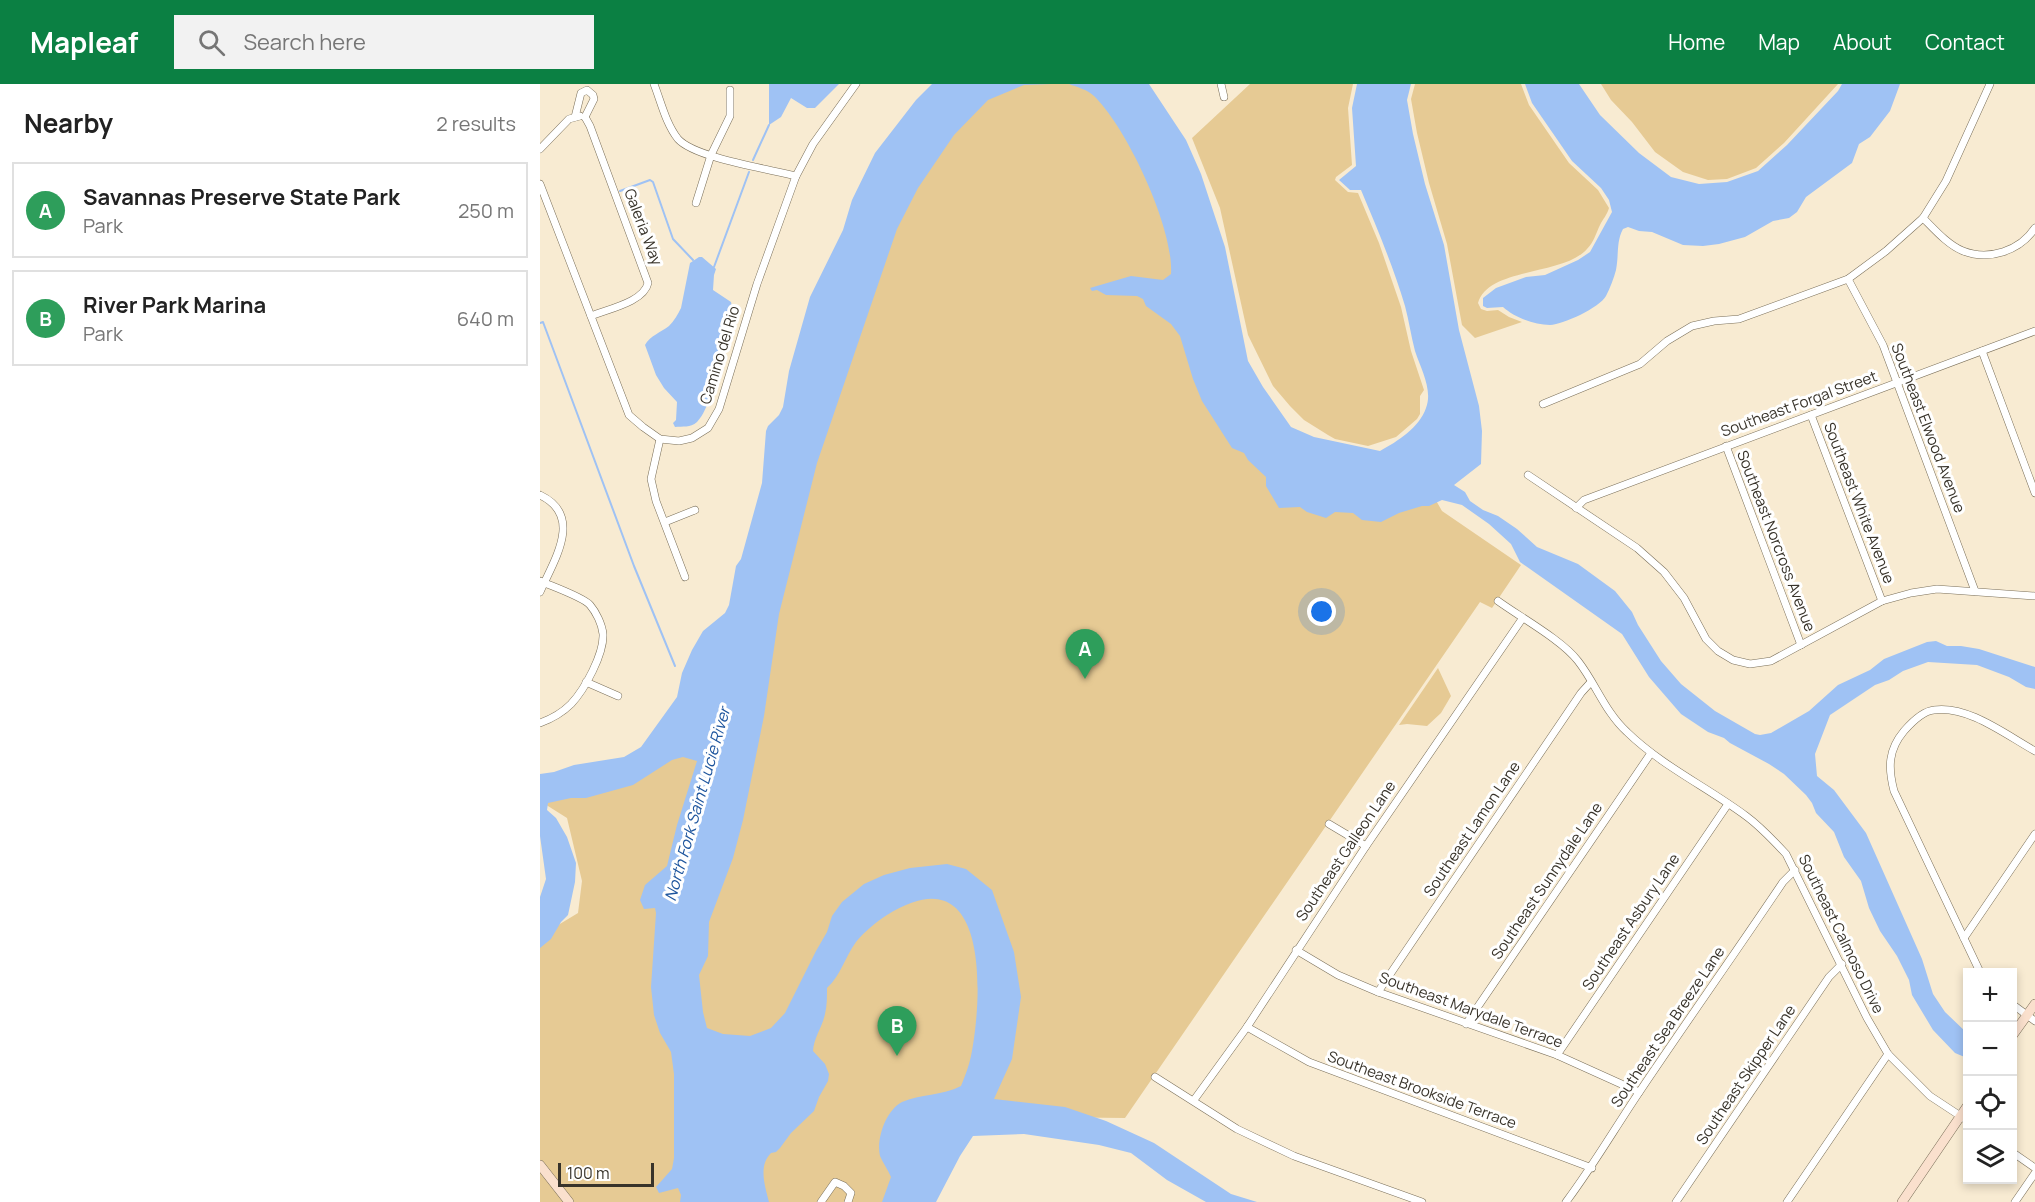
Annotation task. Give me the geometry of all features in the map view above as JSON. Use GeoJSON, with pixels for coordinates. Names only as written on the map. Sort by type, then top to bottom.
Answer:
{"type":"FeatureCollection","features":[{"type":"Feature","properties":{"kind":"street"},"geometry":{"type":"LineString","coordinates":[[654,84],[668,123],[677,138],[688,148],[796,176]]}},
{"type":"Feature","properties":{"kind":"street","name":"Camino del Rio"},"geometry":{"type":"LineString","coordinates":[[660,439],[679,441],[692,438],[708,428],[719,409],[757,284],[796,176],[825,126],[856,84]]}},
{"type":"Feature","properties":{"kind":"street"},"geometry":{"type":"LineString","coordinates":[[1221,84],[1224,97]]}},
{"type":"Feature","properties":{"kind":"street"},"geometry":{"type":"LineString","coordinates":[[1543,404],[1640,364],[1667,341],[1692,326],[1738,319],[1848,279],[1886,251],[1923,218],[1946,181],[1990,84]]}},
{"type":"Feature","properties":{"kind":"street"},"geometry":{"type":"LineString","coordinates":[[540,149],[569,119],[585,117],[594,99],[593,94],[587,90],[581,93],[575,117]]}},
{"type":"Feature","properties":{"kind":"street"},"geometry":{"type":"LineString","coordinates":[[696,202],[711,155],[730,116],[730,90]]}},
{"type":"Feature","properties":{"kind":"street","name":"Galeria Way"},"geometry":{"type":"LineString","coordinates":[[585,117],[648,283],[639,297],[591,316]]}},
{"type":"Feature","properties":{"kind":"street"},"geometry":{"type":"LineString","coordinates":[[540,184],[629,415],[660,439],[651,479],[656,501],[685,576]]}},
{"type":"Feature","properties":{"kind":"street"},"geometry":{"type":"LineString","coordinates":[[1923,218],[1962,250],[1981,255],[1997,254],[2014,248],[2030,236],[2035,228]]}},
{"type":"Feature","properties":{"kind":"street","name":"Southeast Elwood Avenue"},"geometry":{"type":"LineString","coordinates":[[1848,279],[1883,345],[1975,591]]}},
{"type":"Feature","properties":{"kind":"street","name":"Southeast Forgal Street"},"geometry":{"type":"LineString","coordinates":[[1576,508],[1584,500],[2035,331]]}},
{"type":"Feature","properties":{"kind":"street"},"geometry":{"type":"LineString","coordinates":[[1982,351],[2035,494]]}},
{"type":"Feature","properties":{"kind":"street","name":"Southeast White Avenue"},"geometry":{"type":"LineString","coordinates":[[1811,415],[1882,601]]}},
{"type":"Feature","properties":{"kind":"street","name":"Southeast Norcross Avenue"},"geometry":{"type":"LineString","coordinates":[[1726,446],[1801,645]]}},
{"type":"Feature","properties":{"kind":"street"},"geometry":{"type":"LineString","coordinates":[[1528,475],[1637,548],[1665,572],[1684,598],[1706,639],[1718,651],[1733,660],[1750,664],[1772,661],[1882,601],[1911,593],[1937,589],[2035,596]]}},
{"type":"Feature","properties":{"kind":"street"},"geometry":{"type":"LineString","coordinates":[[540,495],[557,507],[564,526],[563,539],[542,582],[540,592]]}},
{"type":"Feature","properties":{"kind":"street"},"geometry":{"type":"LineString","coordinates":[[665,522],[695,510]]}},
{"type":"Feature","properties":{"kind":"street"},"geometry":{"type":"LineString","coordinates":[[540,723],[553,718],[571,704],[586,682],[602,647],[603,632],[598,616],[589,603],[542,582]]}},
{"type":"Feature","properties":{"kind":"street","name":"Southeast Calmoso Drive"},"geometry":{"type":"LineString","coordinates":[[1498,601],[1567,648],[1579,662],[1608,711],[1625,731],[1651,753],[1728,804],[1768,835],[1785,854],[1795,870],[1867,1018],[1888,1054],[1930,1096],[1963,1117]]}},
{"type":"Feature","properties":{"kind":"street","name":"Southeast Galleon Lane"},"geometry":{"type":"LineString","coordinates":[[1194,1100],[1246,1027],[1365,846],[1522,619]]}},
{"type":"Feature","properties":{"kind":"street"},"geometry":{"type":"LineString","coordinates":[[586,682],[618,696]]}},
{"type":"Feature","properties":{"kind":"street","name":"Southeast Lamon Lane"},"geometry":{"type":"LineString","coordinates":[[1378,992],[1590,682]]}},
{"type":"Feature","properties":{"kind":"street"},"geometry":{"type":"LineString","coordinates":[[1978,968],[1894,791],[1890,773],[1891,756],[1898,738],[1911,723],[1932,710],[1967,713],[2035,751]]}},
{"type":"Feature","properties":{"kind":"street","name":"Southeast Sunnydale Lane"},"geometry":{"type":"LineString","coordinates":[[1466,1024],[1651,753]]}},
{"type":"Feature","properties":{"kind":"street","name":"Southeast Asbury Lane"},"geometry":{"type":"LineString","coordinates":[[1557,1055],[1728,804]]}},
{"type":"Feature","properties":{"kind":"street"},"geometry":{"type":"LineString","coordinates":[[1329,824],[1365,846]]}},
{"type":"Feature","properties":{"kind":"street"},"geometry":{"type":"LineString","coordinates":[[1964,938],[2035,834]]}},
{"type":"Feature","properties":{"kind":"street","name":"Southeast Sea Breeze Lane"},"geometry":{"type":"LineString","coordinates":[[1566,1202],[1592,1168],[1639,1092],[1783,882],[1795,870]]}},
{"type":"Feature","properties":{"kind":"street","name":"Southeast Marydale Terrace"},"geometry":{"type":"LineString","coordinates":[[1296,950],[1338,975],[1378,992],[1557,1055],[1639,1092]]}},
{"type":"Feature","properties":{"kind":"street","name":"Southeast Skipper Lane"},"geometry":{"type":"LineString","coordinates":[[1676,1202],[1829,977],[1842,964]]}},
{"type":"Feature","properties":{"kind":"street"},"geometry":{"type":"LineString","coordinates":[[2017,1032],[2031,1018],[2035,1004]]}},
{"type":"Feature","properties":{"kind":"street"},"geometry":{"type":"LineString","coordinates":[[2017,1007],[2031,1018]]}},
{"type":"Feature","properties":{"kind":"street","name":"Southeast Brookside Terrace"},"geometry":{"type":"LineString","coordinates":[[1246,1027],[1309,1062],[1592,1168]]}},
{"type":"Feature","properties":{"kind":"street"},"geometry":{"type":"LineString","coordinates":[[1787,1202],[1888,1054]]}},
{"type":"Feature","properties":{"kind":"street"},"geometry":{"type":"LineString","coordinates":[[1155,1077],[1237,1129],[1294,1156],[1422,1202]]}},
{"type":"Feature","properties":{"kind":"street"},"geometry":{"type":"LineString","coordinates":[[1902,1202],[1963,1119]]}},
{"type":"Feature","properties":{"kind":"street"},"geometry":{"type":"LineString","coordinates":[[2015,1202],[2035,1170],[2017,1155]]}},
{"type":"Feature","properties":{"kind":"street"},"geometry":{"type":"LineString","coordinates":[[540,1165],[569,1202]]}},
{"type":"Feature","properties":{"kind":"street"},"geometry":{"type":"LineString","coordinates":[[821,1202],[835,1182],[844,1186],[851,1193],[848,1202]]}},
{"type":"Feature","properties":{"kind":"shaded area"},"geometry":{"type":"Polygon","coordinates":[[[980,84],[1106,84],[1276,464],[1426,483],[1442,511],[1521,565],[1492,608],[1480,602],[1125,1118],[951,1116],[907,1202],[540,1202],[540,936],[578,913],[582,881],[567,818],[540,801],[664,751],[701,752],[855,282],[980,84]]]}},
{"type":"Feature","properties":{"kind":"shaded area"},"geometry":{"type":"Polygon","coordinates":[[[1250,84],[1353,84],[1348,108],[1352,165],[1335,180],[1348,192],[1358,193],[1379,243],[1401,307],[1411,351],[1424,390],[1420,396],[1420,414],[1396,437],[1368,446],[1335,439],[1304,420],[1273,386],[1248,335],[1220,208],[1192,138],[1250,84]]]}},
{"type":"Feature","properties":{"kind":"shaded area"},"geometry":{"type":"Polygon","coordinates":[[[1415,84],[1521,84],[1529,105],[1569,163],[1598,190],[1609,208],[1591,243],[1576,258],[1511,277],[1496,283],[1485,291],[1478,303],[1481,309],[1498,310],[1522,322],[1475,338],[1462,325],[1447,244],[1417,133],[1411,99],[1415,84]]]}},
{"type":"Feature","properties":{"kind":"shaded area"},"geometry":{"type":"Polygon","coordinates":[[[1601,84],[1838,84],[1784,143],[1756,168],[1727,179],[1708,180],[1683,172],[1655,152],[1632,122],[1611,100],[1601,84]]]}},
{"type":"Feature","properties":{"kind":"shaded area"},"geometry":{"type":"Polygon","coordinates":[[[1438,668],[1451,696],[1441,713],[1427,726],[1399,725],[1438,668]]]}},
{"type":"Feature","properties":{"kind":"water"},"geometry":{"type":"Polygon","coordinates":[[[769,84],[839,84],[815,108],[807,108],[791,98],[781,117],[769,125],[769,84]]]}},
{"type":"Feature","properties":{"kind":"water","name":"North Fork Saint Lucie River"},"geometry":{"type":"Polygon","coordinates":[[[932,84],[1051,84],[1024,85],[988,100],[954,135],[918,188],[897,229],[817,463],[779,614],[764,716],[743,820],[733,858],[709,922],[708,956],[699,975],[707,1028],[723,1034],[750,1036],[771,1028],[785,1013],[827,932],[832,916],[842,902],[864,884],[884,875],[910,868],[947,864],[966,869],[992,890],[1014,952],[1021,997],[1012,1059],[994,1099],[1065,1107],[1106,1121],[1154,1143],[1231,1194],[1257,1202],[1206,1202],[1167,1180],[1131,1153],[1099,1145],[1024,1134],[973,1136],[936,1202],[882,1202],[891,1177],[880,1156],[879,1149],[883,1126],[887,1118],[891,1111],[902,1102],[946,1092],[961,1086],[970,1060],[975,1030],[977,968],[972,939],[962,915],[945,901],[921,900],[887,915],[866,931],[856,942],[827,988],[825,1014],[813,1051],[825,1064],[829,1074],[828,1081],[814,1111],[791,1133],[776,1152],[771,1153],[767,1158],[764,1176],[769,1202],[680,1202],[681,1195],[678,1188],[659,1193],[656,1187],[672,1169],[674,1158],[674,1074],[671,1052],[660,1033],[654,1015],[651,987],[656,913],[655,908],[644,909],[640,900],[645,885],[667,866],[697,761],[683,757],[672,760],[633,785],[586,798],[571,798],[548,803],[547,810],[556,818],[567,837],[576,863],[575,882],[568,915],[551,939],[540,948],[540,897],[546,879],[540,836],[540,774],[574,765],[624,757],[641,747],[677,697],[682,673],[703,631],[725,613],[729,605],[736,566],[741,559],[762,483],[766,431],[783,407],[789,371],[810,297],[843,230],[852,200],[875,153],[916,100],[932,84]]]}},
{"type":"Feature","properties":{"kind":"water"},"geometry":{"type":"Polygon","coordinates":[[[1069,84],[1149,84],[1186,140],[1201,174],[1225,247],[1248,361],[1291,427],[1314,437],[1380,451],[1401,438],[1418,422],[1428,401],[1427,387],[1415,351],[1400,291],[1361,190],[1350,190],[1339,180],[1356,166],[1352,108],[1357,84],[1411,84],[1407,100],[1413,134],[1425,184],[1444,245],[1459,330],[1479,406],[1482,431],[1481,464],[1454,485],[1465,492],[1470,501],[1517,529],[1537,547],[1578,564],[1615,591],[1632,612],[1661,661],[1681,684],[1715,711],[1755,734],[1771,733],[1809,711],[1838,685],[1870,670],[1884,659],[1927,642],[1936,641],[1947,646],[1979,649],[2035,667],[2035,689],[1977,665],[1928,662],[1903,671],[1875,685],[1830,715],[1815,754],[1817,776],[1834,790],[1866,833],[1922,959],[1933,994],[1945,1012],[1963,1029],[1963,1056],[1955,1053],[1933,1030],[1912,995],[1909,980],[1897,956],[1880,931],[1869,908],[1861,881],[1844,857],[1834,832],[1816,813],[1806,795],[1784,774],[1769,764],[1724,738],[1708,732],[1681,714],[1649,677],[1622,634],[1520,562],[1511,544],[1489,524],[1462,505],[1442,500],[1429,506],[1399,513],[1381,522],[1362,520],[1353,513],[1335,512],[1326,518],[1307,512],[1300,507],[1279,508],[1266,486],[1266,477],[1244,453],[1232,448],[1202,401],[1180,336],[1171,324],[1146,306],[1143,299],[1137,296],[1106,295],[1097,290],[1092,291],[1090,288],[1131,276],[1163,280],[1171,274],[1165,231],[1157,206],[1134,154],[1107,111],[1086,90],[1069,84]]]}},
{"type":"Feature","properties":{"kind":"water"},"geometry":{"type":"Polygon","coordinates":[[[1525,84],[1579,84],[1600,115],[1639,153],[1671,177],[1699,184],[1727,182],[1758,171],[1787,145],[1842,84],[1900,84],[1890,111],[1870,137],[1859,144],[1852,163],[1806,197],[1797,212],[1789,218],[1773,221],[1745,237],[1703,246],[1683,245],[1652,232],[1628,227],[1623,229],[1618,244],[1616,270],[1606,296],[1581,315],[1550,325],[1525,320],[1503,307],[1487,308],[1483,306],[1483,298],[1496,288],[1526,277],[1545,275],[1590,252],[1612,212],[1609,200],[1601,188],[1572,161],[1532,103],[1525,84]]]}},
{"type":"Feature","properties":{"kind":"water"},"geometry":{"type":"Polygon","coordinates":[[[699,257],[716,269],[713,290],[731,302],[732,319],[705,410],[694,424],[675,427],[673,423],[676,420],[677,402],[656,375],[645,345],[669,326],[677,315],[681,308],[690,263],[699,257]]]}},
{"type":"Feature","properties":{"kind":"waterway"},"geometry":{"type":"LineString","coordinates":[[753,160],[769,125]]}},
{"type":"Feature","properties":{"kind":"waterway"},"geometry":{"type":"LineString","coordinates":[[714,267],[749,172]]}},
{"type":"Feature","properties":{"kind":"waterway"},"geometry":{"type":"LineString","coordinates":[[620,191],[650,180],[653,182],[673,239],[693,260]]}},
{"type":"Feature","properties":{"kind":"waterway"},"geometry":{"type":"LineString","coordinates":[[540,323],[543,322],[634,566],[675,666]]}},
{"type":"Feature","properties":{"kind":"place","name":"Savannas Preserve State Park"},"geometry":{"type":"Point","coordinates":[1085,679]}},
{"type":"Feature","properties":{"kind":"place","name":"River Park Marina"},"geometry":{"type":"Point","coordinates":[897,1056]}}]}
